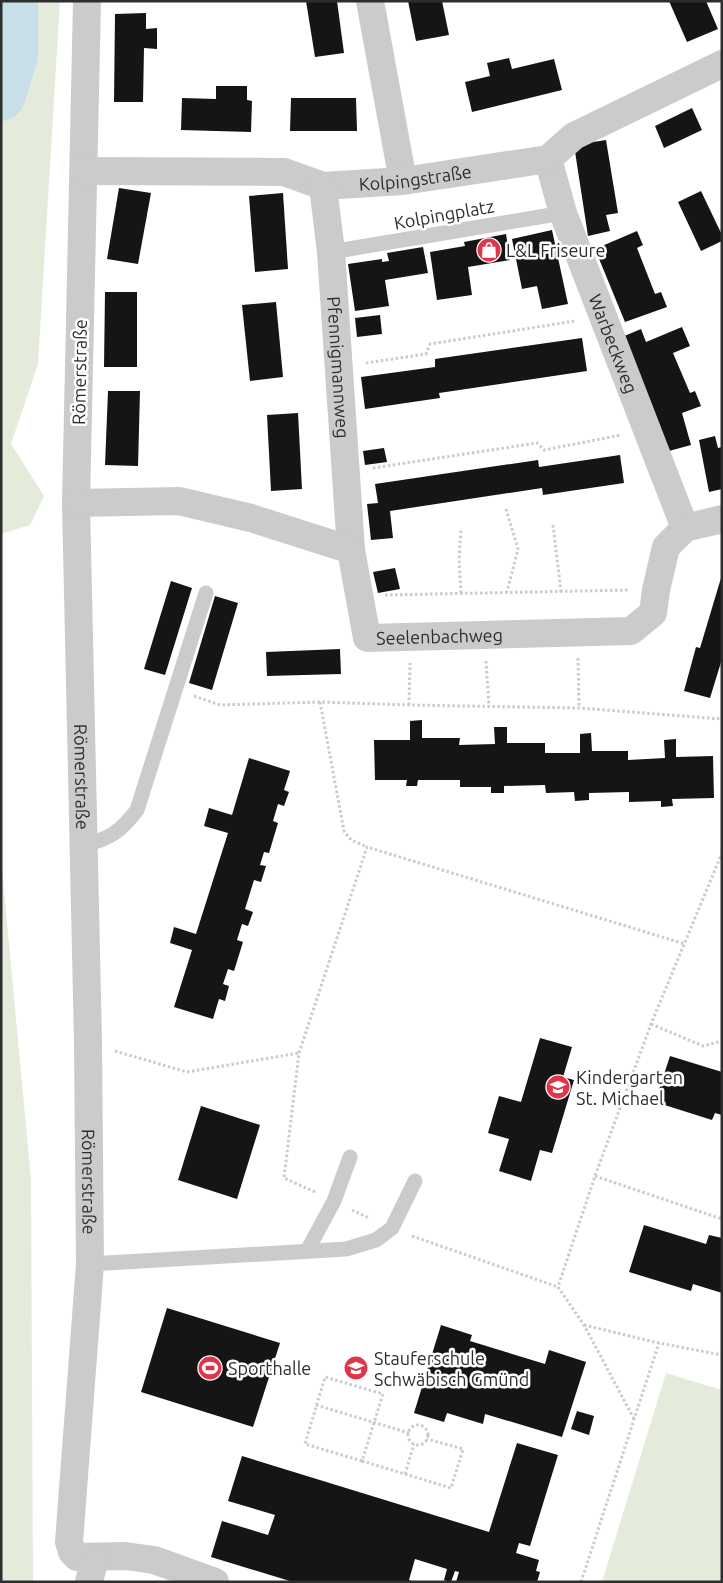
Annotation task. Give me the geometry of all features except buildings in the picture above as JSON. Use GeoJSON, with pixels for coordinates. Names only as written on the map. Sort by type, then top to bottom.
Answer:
{"type":"FeatureCollection","features":[{"type":"Feature","properties":{"kind":"street","name":"Römerstraße"},"geometry":{"type":"LineString","coordinates":[[85,1564],[68,1542],[90,1264],[88,1042],[76,503],[87,1]]}},
{"type":"Feature","properties":{"kind":"street"},"geometry":{"type":"LineString","coordinates":[[370,1],[403,181]]}},
{"type":"Feature","properties":{"kind":"street"},"geometry":{"type":"LineString","coordinates":[[548,159],[574,136],[722,64]]}},
{"type":"Feature","properties":{"kind":"street","name":"Kolpingstraße"},"geometry":{"type":"LineString","coordinates":[[84,170],[284,172],[323,186],[403,181],[548,159]]}},
{"type":"Feature","properties":{"kind":"street","name":"Warbeckweg"},"geometry":{"type":"LineString","coordinates":[[548,159],[563,214],[684,528]]}},
{"type":"Feature","properties":{"kind":"street","name":"Pfennigmannweg"},"geometry":{"type":"LineString","coordinates":[[323,186],[331,252],[351,550]]}},
{"type":"Feature","properties":{"kind":"street"},"geometry":{"type":"LineString","coordinates":[[76,503],[179,501],[251,518],[351,550]]}},
{"type":"Feature","properties":{"kind":"street"},"geometry":{"type":"LineString","coordinates":[[684,528],[722,519]]}},
{"type":"Feature","properties":{"kind":"street","name":"Seelenbachweg"},"geometry":{"type":"LineString","coordinates":[[351,550],[367,638],[631,631],[653,613],[666,546],[684,528]]}},
{"type":"Feature","properties":{"kind":"street"},"geometry":{"type":"LineString","coordinates":[[85,1564],[125,1556],[154,1560],[215,1582]]}},
{"type":"Feature","properties":{"kind":"lane","name":"Kolpingplatz"},"geometry":{"type":"LineString","coordinates":[[331,252],[563,214]]}},
{"type":"Feature","properties":{"kind":"lane"},"geometry":{"type":"LineString","coordinates":[[84,845],[99,842],[124,828],[137,810],[206,593]]}},
{"type":"Feature","properties":{"kind":"lane"},"geometry":{"type":"LineString","coordinates":[[307,1251],[334,1201],[350,1158]]}},
{"type":"Feature","properties":{"kind":"lane"},"geometry":{"type":"LineString","coordinates":[[90,1264],[346,1248],[376,1240],[392,1228],[415,1181]]}},
{"type":"Feature","properties":{"kind":"path"},"geometry":{"type":"LineString","coordinates":[[339,368],[426,354],[430,344],[603,317]]}},
{"type":"Feature","properties":{"kind":"path"},"geometry":{"type":"LineString","coordinates":[[346,473],[537,443],[544,450],[647,430]]}},
{"type":"Feature","properties":{"kind":"path"},"geometry":{"type":"LineString","coordinates":[[506,509],[518,549],[507,592]]}},
{"type":"Feature","properties":{"kind":"path"},"geometry":{"type":"LineString","coordinates":[[554,524],[561,592]]}},
{"type":"Feature","properties":{"kind":"path"},"geometry":{"type":"LineString","coordinates":[[461,528],[459,560],[461,593]]}},
{"type":"Feature","properties":{"kind":"path"},"geometry":{"type":"LineString","coordinates":[[360,595],[656,590]]}},
{"type":"Feature","properties":{"kind":"path"},"geometry":{"type":"LineString","coordinates":[[577,633],[579,708]]}},
{"type":"Feature","properties":{"kind":"path"},"geometry":{"type":"LineString","coordinates":[[484,635],[489,706]]}},
{"type":"Feature","properties":{"kind":"path"},"geometry":{"type":"LineString","coordinates":[[409,705],[410,637]]}},
{"type":"Feature","properties":{"kind":"path"},"geometry":{"type":"LineString","coordinates":[[174,690],[220,705],[320,702],[579,708],[722,719]]}},
{"type":"Feature","properties":{"kind":"path"},"geometry":{"type":"LineString","coordinates":[[320,702],[344,831],[352,840],[367,847],[685,944]]}},
{"type":"Feature","properties":{"kind":"path"},"geometry":{"type":"LineString","coordinates":[[367,847],[299,1052],[284,1178],[392,1228],[558,1288],[584,1325],[634,1419]]}},
{"type":"Feature","properties":{"kind":"path"},"geometry":{"type":"LineString","coordinates":[[558,1288],[595,1176],[651,1024],[722,853]]}},
{"type":"Feature","properties":{"kind":"path"},"geometry":{"type":"LineString","coordinates":[[651,1024],[704,1046],[722,1041]]}},
{"type":"Feature","properties":{"kind":"path"},"geometry":{"type":"LineString","coordinates":[[88,1042],[187,1072],[299,1052]]}},
{"type":"Feature","properties":{"kind":"path"},"geometry":{"type":"LineString","coordinates":[[595,1176],[722,1219]]}},
{"type":"Feature","properties":{"kind":"path"},"geometry":{"type":"LineString","coordinates":[[584,1325],[659,1343],[722,1355]]}},
{"type":"Feature","properties":{"kind":"path"},"geometry":{"type":"LineString","coordinates":[[581,1582],[659,1343]]}},
{"type":"Feature","properties":{"kind":"path"},"geometry":{"type":"LineString","coordinates":[[362,1461],[383,1394],[325,1377],[304,1444],[451,1488],[463,1449],[427,1439]]}},
{"type":"Feature","properties":{"kind":"path"},"geometry":{"type":"LineString","coordinates":[[316,1405],[409,1433]]}},
{"type":"Feature","properties":{"kind":"path"},"geometry":{"type":"LineString","coordinates":[[421,1426],[427,1432],[427,1439],[423,1444],[414,1444],[410,1440],[409,1433],[412,1428],[421,1426]]}},
{"type":"Feature","properties":{"kind":"path"},"geometry":{"type":"LineString","coordinates":[[405,1474],[414,1444]]}},
{"type":"Feature","properties":{"kind":"green space"},"geometry":{"type":"Polygon","coordinates":[[[1,1],[60,1],[38,364],[11,444],[44,496],[30,525],[1,534],[1,1]]]}},
{"type":"Feature","properties":{"kind":"green space"},"geometry":{"type":"Polygon","coordinates":[[[1,858],[31,1180],[33,1582],[1,1582],[1,858]]]}},
{"type":"Feature","properties":{"kind":"green space"},"geometry":{"type":"Polygon","coordinates":[[[666,1373],[722,1390],[722,1582],[602,1582],[666,1373]]]}},
{"type":"Feature","properties":{"kind":"waterway"},"geometry":{"type":"LineString","coordinates":[[1,97],[14,56],[14,1]]}},
{"type":"Feature","properties":{"kind":"place","name":"L&L Friseure"},"geometry":{"type":"Point","coordinates":[489,250]}},
{"type":"Feature","properties":{"kind":"place","name":"Kindergarten St. Michael"},"geometry":{"type":"Point","coordinates":[558,1087]}},
{"type":"Feature","properties":{"kind":"place","name":"Sporthalle"},"geometry":{"type":"Point","coordinates":[210,1368]}},
{"type":"Feature","properties":{"kind":"place","name":"Stauferschule Schwäbisch Gmünd"},"geometry":{"type":"Point","coordinates":[356,1368]}}]}
